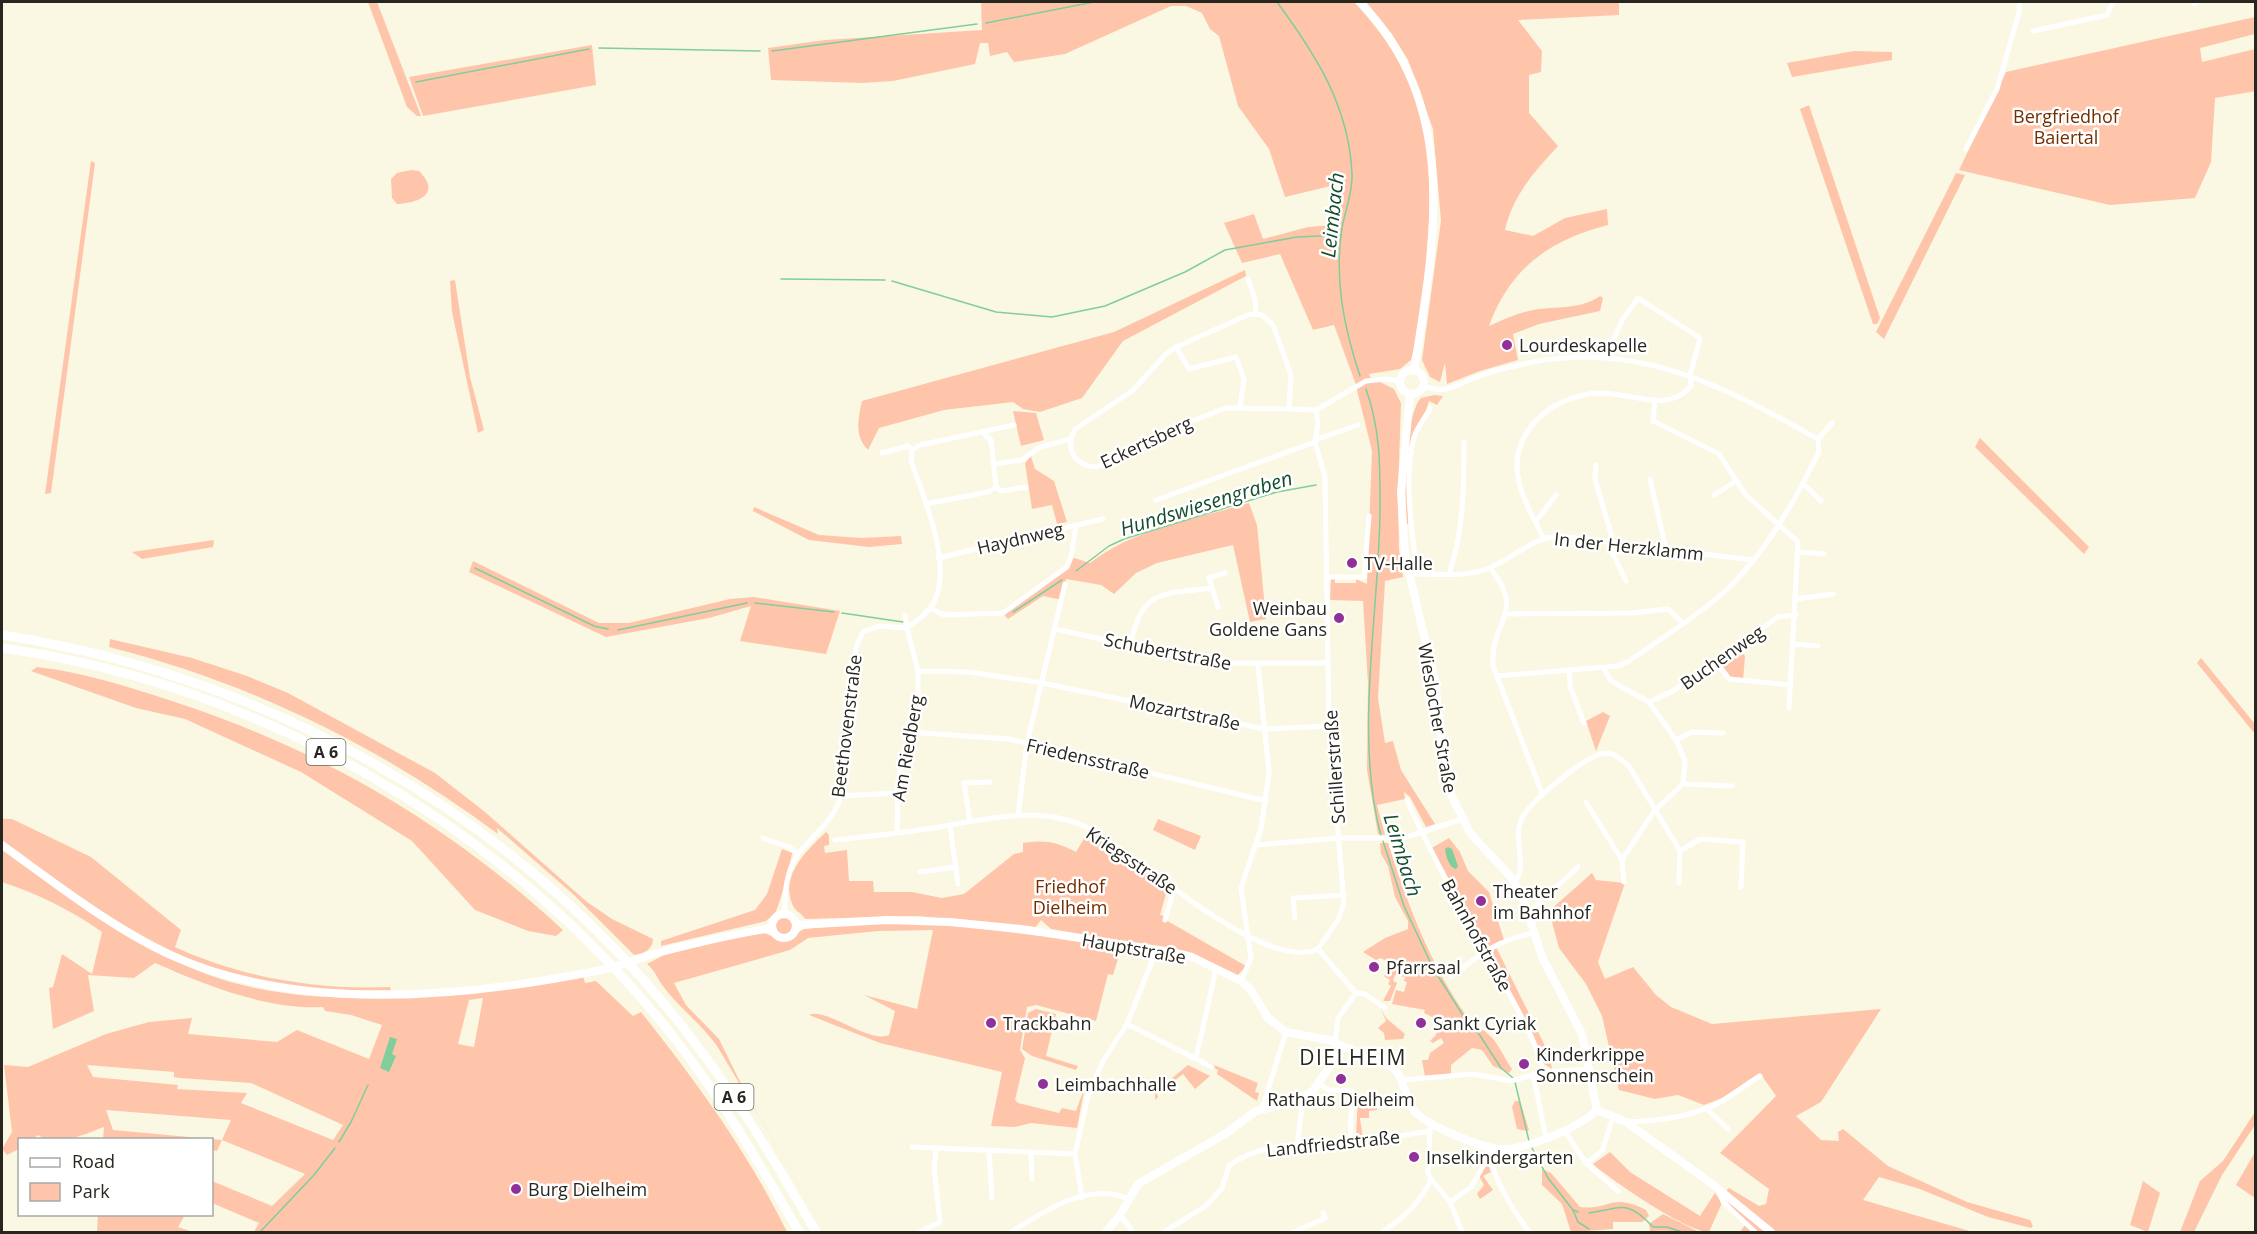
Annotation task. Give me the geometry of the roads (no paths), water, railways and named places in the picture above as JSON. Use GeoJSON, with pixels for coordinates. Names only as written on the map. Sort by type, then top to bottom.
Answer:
{"type":"FeatureCollection","features":[{"type":"Feature","properties":{"kind":"highway","name":"A 6"},"geometry":{"type":"LineString","coordinates":[[2,635],[152,669],[249,702],[307,728],[402,779],[482,833],[561,897],[616,950],[683,1027],[730,1092],[816,1233]]}},
{"type":"Feature","properties":{"kind":"highway","name":"A 6"},"geometry":{"type":"LineString","coordinates":[[2,648],[51,656],[149,680],[251,717],[339,758],[435,816],[553,908],[620,976],[665,1027],[724,1108],[799,1233]]}},
{"type":"Feature","properties":{"kind":"street"},"geometry":{"type":"LineString","coordinates":[[1360,2],[1404,59],[1421,104],[1430,138],[1434,218],[1414,371]]}},
{"type":"Feature","properties":{"kind":"street"},"geometry":{"type":"LineString","coordinates":[[1966,149],[1997,89],[2019,13],[2020,2]]}},
{"type":"Feature","properties":{"kind":"street"},"geometry":{"type":"LineString","coordinates":[[2033,31],[2107,15],[2113,2]]}},
{"type":"Feature","properties":{"kind":"street"},"geometry":{"type":"LineString","coordinates":[[1248,279],[1255,299],[1256,314]]}},
{"type":"Feature","properties":{"kind":"street"},"geometry":{"type":"LineString","coordinates":[[1543,537],[1521,492],[1517,465],[1523,438],[1538,417],[1559,404],[1595,393],[1656,400],[1679,398],[1691,386],[1690,376],[1700,343],[1698,335],[1638,298],[1627,312],[1605,357]]}},
{"type":"Feature","properties":{"kind":"street"},"geometry":{"type":"LineString","coordinates":[[995,464],[1022,460],[1040,447],[1071,439],[1080,425],[1132,392],[1167,353],[1240,318],[1256,314],[1268,319],[1273,325],[1289,366],[1291,375],[1289,409]]}},
{"type":"Feature","properties":{"kind":"street"},"geometry":{"type":"LineString","coordinates":[[1176,347],[1189,369],[1236,357],[1244,379],[1240,407]]}},
{"type":"Feature","properties":{"kind":"street"},"geometry":{"type":"LineString","coordinates":[[1423,386],[1447,389],[1477,376],[1512,367],[1573,356],[1605,357],[1666,368],[1730,391],[1818,439]]}},
{"type":"Feature","properties":{"kind":"street"},"geometry":{"type":"LineString","coordinates":[[1414,371],[1423,378],[1423,386],[1420,391],[1410,394],[1404,391],[1400,381],[1403,375],[1414,371]]}},
{"type":"Feature","properties":{"kind":"street"},"geometry":{"type":"LineString","coordinates":[[1316,410],[1366,381],[1385,379],[1400,381]]}},
{"type":"Feature","properties":{"kind":"street","name":"Wieslocher Straße"},"geometry":{"type":"LineString","coordinates":[[1410,394],[1401,492],[1408,574],[1435,681],[1444,774],[1450,797],[1482,849],[1515,882],[1529,912],[1542,957],[1582,1034],[1597,1110]]}},
{"type":"Feature","properties":{"kind":"street"},"geometry":{"type":"LineString","coordinates":[[1656,400],[1653,421],[1725,459],[1736,482],[1745,494],[1798,542],[1796,615],[1789,708]]}},
{"type":"Feature","properties":{"kind":"street","name":"Eckertsberg"},"geometry":{"type":"LineString","coordinates":[[1071,439],[1076,460],[1084,466],[1097,467],[1141,448],[1192,421],[1226,408],[1316,410]]}},
{"type":"Feature","properties":{"kind":"street"},"geometry":{"type":"LineString","coordinates":[[1417,573],[1411,524],[1411,457],[1415,433],[1430,408]]}},
{"type":"Feature","properties":{"kind":"street","name":"Schillerstraße"},"geometry":{"type":"LineString","coordinates":[[1316,410],[1318,424],[1315,441],[1325,477],[1329,726],[1344,895],[1341,913],[1318,949]]}},
{"type":"Feature","properties":{"kind":"street"},"geometry":{"type":"LineString","coordinates":[[1497,676],[1618,666],[1629,661],[1722,594],[1779,524],[1819,452],[1818,439],[1832,423]]}},
{"type":"Feature","properties":{"kind":"street"},"geometry":{"type":"LineString","coordinates":[[912,450],[920,445],[1014,425]]}},
{"type":"Feature","properties":{"kind":"street"},"geometry":{"type":"LineString","coordinates":[[1156,500],[1358,425]]}},
{"type":"Feature","properties":{"kind":"street"},"geometry":{"type":"LineString","coordinates":[[983,433],[991,440],[996,487],[1001,491],[1026,487]]}},
{"type":"Feature","properties":{"kind":"street"},"geometry":{"type":"LineString","coordinates":[[1449,574],[1458,546],[1463,515],[1464,442]]}},
{"type":"Feature","properties":{"kind":"street"},"geometry":{"type":"LineString","coordinates":[[882,453],[897,447],[908,446],[912,450]]}},
{"type":"Feature","properties":{"kind":"street"},"geometry":{"type":"LineString","coordinates":[[907,628],[930,608],[939,585],[938,558],[926,504],[911,461],[912,450]]}},
{"type":"Feature","properties":{"kind":"street"},"geometry":{"type":"LineString","coordinates":[[1596,465],[1595,479],[1613,541],[1611,550],[1626,581]]}},
{"type":"Feature","properties":{"kind":"street"},"geometry":{"type":"LineString","coordinates":[[1650,479],[1666,549]]}},
{"type":"Feature","properties":{"kind":"street"},"geometry":{"type":"LineString","coordinates":[[1714,495],[1736,482]]}},
{"type":"Feature","properties":{"kind":"street"},"geometry":{"type":"LineString","coordinates":[[1803,483],[1821,501]]}},
{"type":"Feature","properties":{"kind":"street"},"geometry":{"type":"LineString","coordinates":[[926,504],[988,492],[996,487]]}},
{"type":"Feature","properties":{"kind":"street"},"geometry":{"type":"LineString","coordinates":[[1536,521],[1556,495]]}},
{"type":"Feature","properties":{"kind":"street"},"geometry":{"type":"LineString","coordinates":[[1327,577],[1364,577],[1369,516]]}},
{"type":"Feature","properties":{"kind":"street","name":"Haydnweg"},"geometry":{"type":"LineString","coordinates":[[938,558],[1102,519]]}},
{"type":"Feature","properties":{"kind":"street"},"geometry":{"type":"LineString","coordinates":[[930,608],[944,615],[1003,613],[1067,567],[1076,525]]}},
{"type":"Feature","properties":{"kind":"street","name":"In der Herzklamm"},"geometry":{"type":"LineString","coordinates":[[1408,574],[1473,573],[1490,568],[1543,537],[1613,541],[1752,560]]}},
{"type":"Feature","properties":{"kind":"street"},"geometry":{"type":"LineString","coordinates":[[1799,552],[1824,554]]}},
{"type":"Feature","properties":{"kind":"street"},"geometry":{"type":"LineString","coordinates":[[1490,568],[1507,594],[1506,614],[1492,651],[1497,676],[1542,793]]}},
{"type":"Feature","properties":{"kind":"street"},"geometry":{"type":"LineString","coordinates":[[1218,607],[1209,578],[1226,573]]}},
{"type":"Feature","properties":{"kind":"street"},"geometry":{"type":"LineString","coordinates":[[1018,816],[1027,743],[1065,584]]}},
{"type":"Feature","properties":{"kind":"street"},"geometry":{"type":"LineString","coordinates":[[1130,645],[1137,615],[1148,602],[1169,594],[1212,588]]}},
{"type":"Feature","properties":{"kind":"street"},"geometry":{"type":"LineString","coordinates":[[1796,599],[1833,594]]}},
{"type":"Feature","properties":{"kind":"street"},"geometry":{"type":"LineString","coordinates":[[1506,614],[1632,613],[1668,609],[1682,622]]}},
{"type":"Feature","properties":{"kind":"street","name":"Am Riedberg"},"geometry":{"type":"LineString","coordinates":[[897,833],[896,793],[907,732],[918,693],[918,671],[905,615]]}},
{"type":"Feature","properties":{"kind":"street","name":"Buchenweg"},"geometry":{"type":"LineString","coordinates":[[1649,702],[1674,691],[1778,617],[1796,615]]}},
{"type":"Feature","properties":{"kind":"street","name":"Beethovenstraße"},"geometry":{"type":"LineString","coordinates":[[785,914],[788,878],[798,854],[829,823],[841,796],[854,657],[859,637],[872,627],[907,628]]}},
{"type":"Feature","properties":{"kind":"street","name":"Schubertstraße"},"geometry":{"type":"LineString","coordinates":[[1055,629],[1213,663],[1258,665],[1328,663]]}},
{"type":"Feature","properties":{"kind":"street"},"geometry":{"type":"LineString","coordinates":[[1794,644],[1818,646]]}},
{"type":"Feature","properties":{"kind":"street"},"geometry":{"type":"LineString","coordinates":[[1716,662],[1730,679],[1791,685]]}},
{"type":"Feature","properties":{"kind":"street"},"geometry":{"type":"LineString","coordinates":[[1241,981],[1251,958],[1241,888],[1256,845],[1266,801],[1269,772],[1258,665]]}},
{"type":"Feature","properties":{"kind":"street"},"geometry":{"type":"LineString","coordinates":[[1604,668],[1606,676],[1611,681],[1649,702],[1676,740],[1685,761],[1683,784],[1655,810],[1622,860]]}},
{"type":"Feature","properties":{"kind":"street"},"geometry":{"type":"LineString","coordinates":[[1569,670],[1570,686],[1584,723]]}},
{"type":"Feature","properties":{"kind":"street","name":"Mozartstraße"},"geometry":{"type":"LineString","coordinates":[[918,671],[969,672],[1042,683],[1265,729],[1329,726]]}},
{"type":"Feature","properties":{"kind":"street","name":"Friedensstraße"},"geometry":{"type":"LineString","coordinates":[[907,732],[988,736],[1027,743],[1266,801]]}},
{"type":"Feature","properties":{"kind":"street"},"geometry":{"type":"LineString","coordinates":[[1676,740],[1692,732],[1723,734]]}},
{"type":"Feature","properties":{"kind":"street"},"geometry":{"type":"LineString","coordinates":[[1515,882],[1519,873],[1518,830],[1532,803],[1586,760],[1607,753],[1619,757],[1629,766],[1680,851],[1678,883]]}},
{"type":"Feature","properties":{"kind":"street"},"geometry":{"type":"LineString","coordinates":[[970,822],[964,783],[990,782]]}},
{"type":"Feature","properties":{"kind":"street"},"geometry":{"type":"LineString","coordinates":[[1683,784],[1732,786]]}},
{"type":"Feature","properties":{"kind":"street"},"geometry":{"type":"LineString","coordinates":[[841,796],[896,793]]}},
{"type":"Feature","properties":{"kind":"street","name":"Bahnhofstraße"},"geometry":{"type":"LineString","coordinates":[[1407,801],[1422,834],[1486,949],[1538,1052],[1543,1072]]}},
{"type":"Feature","properties":{"kind":"street"},"geometry":{"type":"LineString","coordinates":[[1586,802],[1622,860],[1624,882]]}},
{"type":"Feature","properties":{"kind":"street","name":"Kriegsstraße"},"geometry":{"type":"LineString","coordinates":[[835,840],[1018,816],[1059,818],[1090,829],[1174,889],[1247,937]]}},
{"type":"Feature","properties":{"kind":"street"},"geometry":{"type":"LineString","coordinates":[[1256,845],[1339,838],[1392,839],[1422,834],[1462,819]]}},
{"type":"Feature","properties":{"kind":"street"},"geometry":{"type":"LineString","coordinates":[[950,826],[958,884]]}},
{"type":"Feature","properties":{"kind":"street"},"geometry":{"type":"LineString","coordinates":[[763,838],[789,847],[798,854]]}},
{"type":"Feature","properties":{"kind":"street"},"geometry":{"type":"LineString","coordinates":[[1680,851],[1700,839],[1743,842],[1741,887]]}},
{"type":"Feature","properties":{"kind":"street"},"geometry":{"type":"LineString","coordinates":[[2,845],[108,919],[167,953],[225,975],[267,986],[302,990],[347,994],[487,987],[598,971],[711,939],[772,928]]}},
{"type":"Feature","properties":{"kind":"street"},"geometry":{"type":"LineString","coordinates":[[920,872],[956,867]]}},
{"type":"Feature","properties":{"kind":"street"},"geometry":{"type":"LineString","coordinates":[[1529,912],[1578,867]]}},
{"type":"Feature","properties":{"kind":"street"},"geometry":{"type":"LineString","coordinates":[[1165,920],[1174,889]]}},
{"type":"Feature","properties":{"kind":"street"},"geometry":{"type":"LineString","coordinates":[[1295,918],[1293,898],[1344,895]]}},
{"type":"Feature","properties":{"kind":"street"},"geometry":{"type":"LineString","coordinates":[[785,914],[791,916],[796,925],[794,932],[788,937],[776,935],[772,928],[775,918],[785,914]]}},
{"type":"Feature","properties":{"kind":"street","name":"Hauptstraße"},"geometry":{"type":"LineString","coordinates":[[796,925],[924,920],[1021,929],[1192,957],[1241,981],[1251,990],[1268,1018],[1286,1032]]}},
{"type":"Feature","properties":{"kind":"street"},"geometry":{"type":"LineString","coordinates":[[1451,977],[1486,949],[1508,938],[1535,933]]}},
{"type":"Feature","properties":{"kind":"street"},"geometry":{"type":"LineString","coordinates":[[1247,937],[1287,949],[1312,951],[1318,949],[1356,993],[1365,994],[1385,1008]]}},
{"type":"Feature","properties":{"kind":"street"},"geometry":{"type":"LineString","coordinates":[[1082,1198],[1076,1154],[1094,1079],[1127,1024],[1157,950]]}},
{"type":"Feature","properties":{"kind":"street"},"geometry":{"type":"LineString","coordinates":[[1196,1058],[1216,969]]}},
{"type":"Feature","properties":{"kind":"street"},"geometry":{"type":"LineString","coordinates":[[1335,1042],[1338,1018],[1356,993]]}},
{"type":"Feature","properties":{"kind":"street"},"geometry":{"type":"LineString","coordinates":[[1127,1024],[1212,1067]]}},
{"type":"Feature","properties":{"kind":"street"},"geometry":{"type":"LineString","coordinates":[[1262,1109],[1286,1032],[1335,1042],[1392,1067],[1402,1080],[1412,1107],[1430,1127],[1488,1146],[1502,1149],[1546,1138],[1597,1110],[1626,1122],[1718,1188],[1771,1233]]}},
{"type":"Feature","properties":{"kind":"street"},"geometry":{"type":"LineString","coordinates":[[1106,1233],[1120,1215],[1127,1198],[1138,1184],[1225,1134],[1262,1109],[1303,1098],[1319,1084],[1343,1047]]}},
{"type":"Feature","properties":{"kind":"street"},"geometry":{"type":"LineString","coordinates":[[1402,1080],[1473,1074],[1511,1081],[1543,1072],[1588,1069]]}},
{"type":"Feature","properties":{"kind":"street"},"geometry":{"type":"LineString","coordinates":[[1533,1074],[1546,1138]]}},
{"type":"Feature","properties":{"kind":"street"},"geometry":{"type":"LineString","coordinates":[[1626,1122],[1652,1121],[1706,1108],[1724,1100],[1760,1076]]}},
{"type":"Feature","properties":{"kind":"street"},"geometry":{"type":"LineString","coordinates":[[1319,1084],[1329,1090],[1352,1091],[1350,1142]]}},
{"type":"Feature","properties":{"kind":"street"},"geometry":{"type":"LineString","coordinates":[[1297,1147],[1303,1098]]}},
{"type":"Feature","properties":{"kind":"street"},"geometry":{"type":"LineString","coordinates":[[1706,1108],[1728,1128]]}},
{"type":"Feature","properties":{"kind":"street"},"geometry":{"type":"LineString","coordinates":[[1586,1163],[1602,1151],[1613,1117]]}},
{"type":"Feature","properties":{"kind":"street"},"geometry":{"type":"LineString","coordinates":[[1430,1127],[1428,1173],[1449,1202],[1462,1233]]}},
{"type":"Feature","properties":{"kind":"street","name":"Landfriedstraße"},"geometry":{"type":"LineString","coordinates":[[1164,1233],[1207,1205],[1222,1188],[1226,1171],[1232,1163],[1257,1151],[1399,1136],[1430,1127]]}},
{"type":"Feature","properties":{"kind":"street"},"geometry":{"type":"LineString","coordinates":[[1564,1130],[1586,1163],[1618,1191]]}},
{"type":"Feature","properties":{"kind":"street"},"geometry":{"type":"LineString","coordinates":[[1488,1146],[1489,1156],[1510,1206],[1529,1233]]}},
{"type":"Feature","properties":{"kind":"street"},"geometry":{"type":"LineString","coordinates":[[912,1147],[936,1150],[1076,1154]]}},
{"type":"Feature","properties":{"kind":"street"},"geometry":{"type":"LineString","coordinates":[[920,1233],[940,1222],[934,1168],[936,1150]]}},
{"type":"Feature","properties":{"kind":"street"},"geometry":{"type":"LineString","coordinates":[[989,1152],[992,1198]]}},
{"type":"Feature","properties":{"kind":"street"},"geometry":{"type":"LineString","coordinates":[[1031,1154],[1032,1179]]}},
{"type":"Feature","properties":{"kind":"street"},"geometry":{"type":"LineString","coordinates":[[1449,1202],[1471,1187],[1489,1156]]}},
{"type":"Feature","properties":{"kind":"street"},"geometry":{"type":"LineString","coordinates":[[1382,1233],[1418,1202],[1431,1179]]}},
{"type":"Feature","properties":{"kind":"street"},"geometry":{"type":"LineString","coordinates":[[1718,1188],[1723,1202],[1755,1233]]}},
{"type":"Feature","properties":{"kind":"street"},"geometry":{"type":"LineString","coordinates":[[1011,1233],[1038,1214],[1059,1204],[1111,1194],[1127,1198]]}},
{"type":"Feature","properties":{"kind":"street"},"geometry":{"type":"LineString","coordinates":[[1294,1233],[1325,1218],[1323,1213]]}},
{"type":"Feature","properties":{"kind":"street"},"geometry":{"type":"LineString","coordinates":[[1120,1215],[1133,1233]]}},
{"type":"Feature","properties":{"kind":"waterway"},"geometry":{"type":"LineString","coordinates":[[986,23],[1094,2]]}},
{"type":"Feature","properties":{"kind":"waterway","name":"Leimbach"},"geometry":{"type":"LineString","coordinates":[[1277,2],[1305,42],[1328,82],[1350,149],[1352,181],[1342,228],[1339,266],[1345,322],[1360,376]]}},
{"type":"Feature","properties":{"kind":"waterway"},"geometry":{"type":"LineString","coordinates":[[772,51],[977,24]]}},
{"type":"Feature","properties":{"kind":"waterway"},"geometry":{"type":"LineString","coordinates":[[599,48],[760,51]]}},
{"type":"Feature","properties":{"kind":"waterway"},"geometry":{"type":"LineString","coordinates":[[416,82],[589,49]]}},
{"type":"Feature","properties":{"kind":"waterway"},"geometry":{"type":"LineString","coordinates":[[892,281],[996,312],[1052,317],[1105,306],[1185,272],[1225,250],[1297,237],[1341,235]]}},
{"type":"Feature","properties":{"kind":"waterway"},"geometry":{"type":"LineString","coordinates":[[781,279],[885,280]]}},
{"type":"Feature","properties":{"kind":"waterway","name":"Leimbach"},"geometry":{"type":"LineString","coordinates":[[1366,389],[1375,420],[1380,464],[1379,551],[1370,675],[1369,757],[1373,797],[1381,836]]}},
{"type":"Feature","properties":{"kind":"waterway","name":"Hundswiesengraben"},"geometry":{"type":"LineString","coordinates":[[1076,571],[1109,546],[1124,539],[1277,492],[1316,485]]}},
{"type":"Feature","properties":{"kind":"waterway","name":"Hundswiesengraben"},"geometry":{"type":"LineString","coordinates":[[475,568],[594,626],[608,629]]}},
{"type":"Feature","properties":{"kind":"waterway","name":"Hundswiesengraben"},"geometry":{"type":"LineString","coordinates":[[1013,612],[1062,580]]}},
{"type":"Feature","properties":{"kind":"waterway","name":"Hundswiesengraben"},"geometry":{"type":"LineString","coordinates":[[618,630],[747,603]]}},
{"type":"Feature","properties":{"kind":"waterway","name":"Hundswiesengraben"},"geometry":{"type":"LineString","coordinates":[[755,603],[834,612]]}},
{"type":"Feature","properties":{"kind":"waterway","name":"Hundswiesengraben"},"geometry":{"type":"LineString","coordinates":[[842,613],[903,622]]}},
{"type":"Feature","properties":{"kind":"waterway","name":"Leimbach"},"geometry":{"type":"LineString","coordinates":[[1383,841],[1404,906],[1433,968],[1469,1025],[1479,1034],[1501,1068],[1513,1078]]}},
{"type":"Feature","properties":{"kind":"waterway","name":"Leimbach"},"geometry":{"type":"LineString","coordinates":[[1515,1082],[1529,1141]]}},
{"type":"Feature","properties":{"kind":"waterway"},"geometry":{"type":"LineString","coordinates":[[339,1142],[368,1085]]}},
{"type":"Feature","properties":{"kind":"waterway","name":"Leimbach"},"geometry":{"type":"LineString","coordinates":[[1531,1146],[1548,1178],[1573,1210],[1578,1212]]}},
{"type":"Feature","properties":{"kind":"waterway"},"geometry":{"type":"LineString","coordinates":[[260,1232],[314,1175],[335,1148]]}},
{"type":"Feature","properties":{"kind":"waterway","name":"Leimbach"},"geometry":{"type":"LineString","coordinates":[[1589,1213],[1617,1208],[1630,1209],[1637,1212],[1653,1227],[1667,1227],[1682,1232]]}},
{"type":"Feature","properties":{"kind":"waterway","name":"Leimbach"},"geometry":{"type":"LineString","coordinates":[[1573,1210],[1578,1222],[1589,1229]]}},
{"type":"Feature","properties":{"kind":"place","name":"Lourdeskapelle"},"geometry":{"type":"Point","coordinates":[1507,345]}},
{"type":"Feature","properties":{"kind":"place","name":"TV-Halle"},"geometry":{"type":"Point","coordinates":[1352,563]}},
{"type":"Feature","properties":{"kind":"place","name":"Weinbau Goldene Gans"},"geometry":{"type":"Point","coordinates":[1339,618]}},
{"type":"Feature","properties":{"kind":"place","name":"Theater im Bahnhof"},"geometry":{"type":"Point","coordinates":[1481,901]}},
{"type":"Feature","properties":{"kind":"place","name":"Pfarrsaal"},"geometry":{"type":"Point","coordinates":[1374,967]}},
{"type":"Feature","properties":{"kind":"place","name":"Trackbahn"},"geometry":{"type":"Point","coordinates":[991,1023]}},
{"type":"Feature","properties":{"kind":"place","name":"Sankt Cyriak"},"geometry":{"type":"Point","coordinates":[1421,1023]}},
{"type":"Feature","properties":{"kind":"place","name":"Kinderkrippe Sonnenschein"},"geometry":{"type":"Point","coordinates":[1524,1064]}},
{"type":"Feature","properties":{"kind":"place","name":"Rathaus Dielheim"},"geometry":{"type":"Point","coordinates":[1341,1079]}},
{"type":"Feature","properties":{"kind":"place","name":"Leimbachhalle"},"geometry":{"type":"Point","coordinates":[1043,1084]}},
{"type":"Feature","properties":{"kind":"place","name":"Inselkindergarten"},"geometry":{"type":"Point","coordinates":[1414,1157]}},
{"type":"Feature","properties":{"kind":"place","name":"Burg Dielheim"},"geometry":{"type":"Point","coordinates":[516,1189]}},
{"type":"Feature","properties":{"kind":"district","name":"DIELHEIM"},"geometry":{"type":"Point","coordinates":[1353,1057]}},
{"type":"Feature","properties":{"kind":"park label","name":"Bergfriedhof Baiertal"},"geometry":{"type":"Point","coordinates":[2066,126]}},
{"type":"Feature","properties":{"kind":"park label","name":"Friedhof Dielheim"},"geometry":{"type":"Point","coordinates":[1070,896]}}]}
